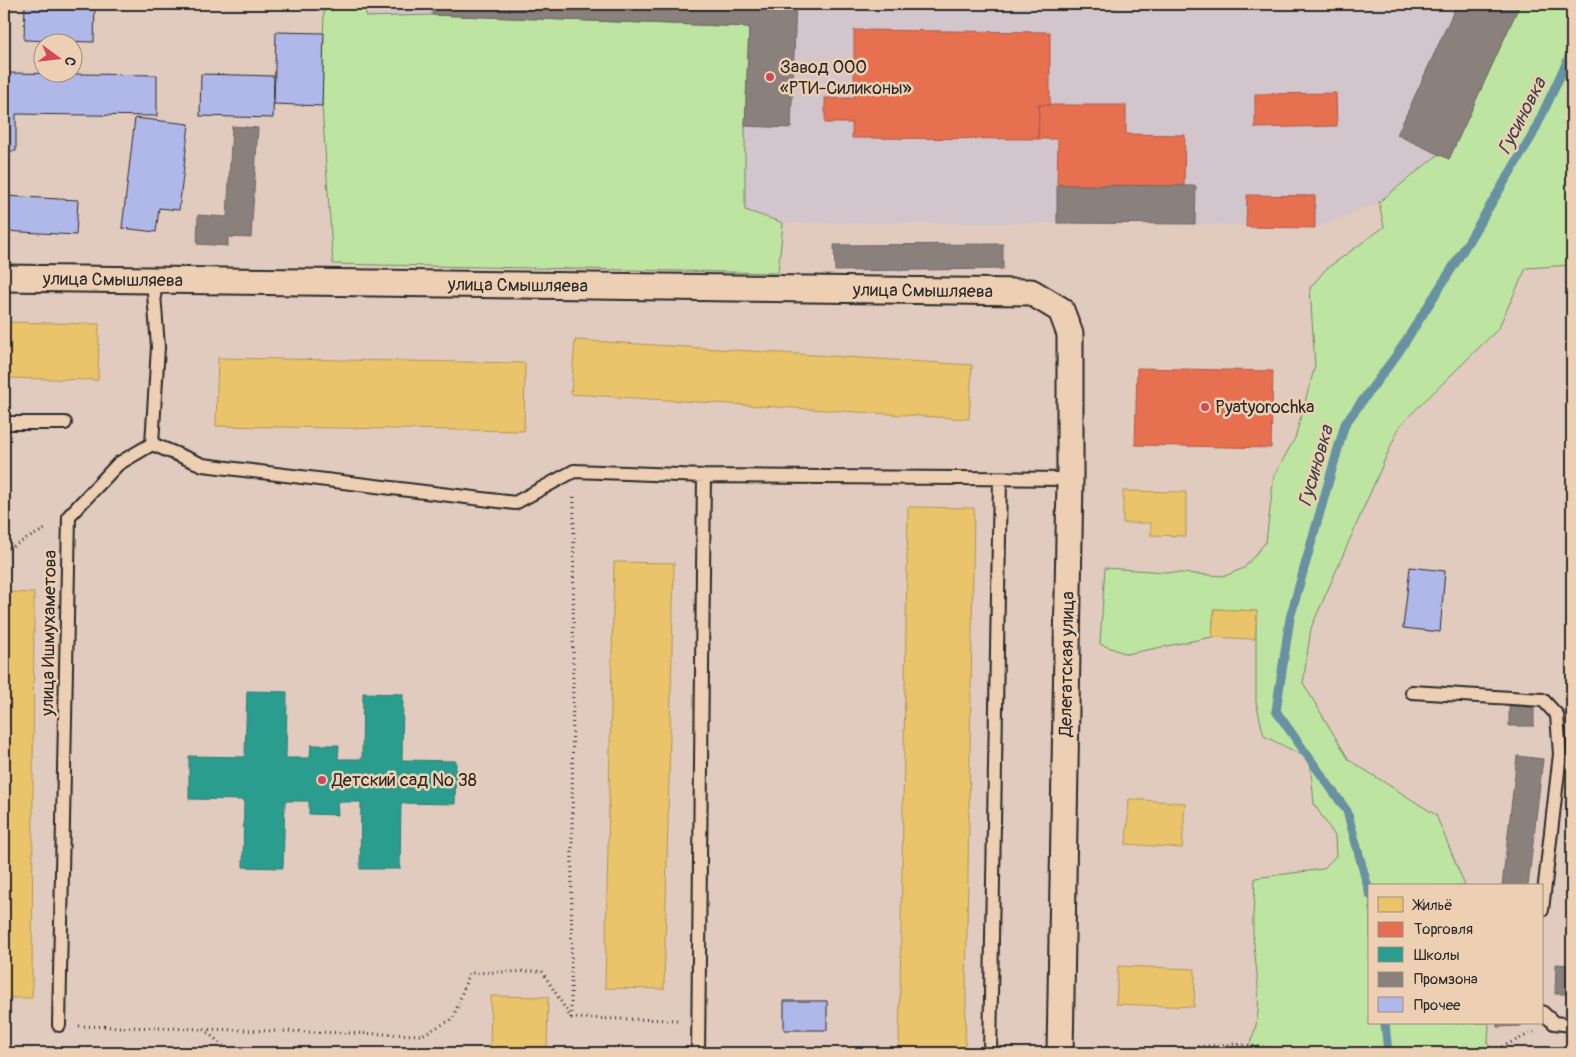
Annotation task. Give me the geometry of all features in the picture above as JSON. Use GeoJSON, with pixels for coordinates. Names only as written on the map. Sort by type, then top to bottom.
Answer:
{"type":"FeatureCollection","features":[{"type":"Feature","properties":{"kind":"street","name":"улица Смышляева"},"geometry":{"type":"LineString","coordinates":[[4,278],[1031,292]]}},
{"type":"Feature","properties":{"kind":"street","name":"Делегатская улица"},"geometry":{"type":"LineString","coordinates":[[1031,292],[1061,310],[1070,334],[1070,479],[1060,1053]]}},
{"type":"Feature","properties":{"kind":"lane"},"geometry":{"type":"LineString","coordinates":[[152,444],[158,347],[153,280]]}},
{"type":"Feature","properties":{"kind":"lane"},"geometry":{"type":"LineString","coordinates":[[4,423],[65,423]]}},
{"type":"Feature","properties":{"kind":"lane"},"geometry":{"type":"LineString","coordinates":[[152,444],[203,466],[515,503],[574,471],[704,476],[1070,479]]}},
{"type":"Feature","properties":{"kind":"lane"},"geometry":{"type":"LineString","coordinates":[[68,516],[118,464],[152,444]]}},
{"type":"Feature","properties":{"kind":"lane"},"geometry":{"type":"LineString","coordinates":[[698,1053],[704,476]]}},
{"type":"Feature","properties":{"kind":"lane"},"geometry":{"type":"LineString","coordinates":[[990,1053],[1000,479]]}},
{"type":"Feature","properties":{"kind":"lane","name":"улица Ишмухаметова"},"geometry":{"type":"LineString","coordinates":[[58,1025],[68,516]]}},
{"type":"Feature","properties":{"kind":"lane"},"geometry":{"type":"LineString","coordinates":[[1412,692],[1543,700],[1557,715],[1560,754],[1544,893]]}},
{"type":"Feature","properties":{"kind":"lane"},"geometry":{"type":"LineString","coordinates":[[1544,1014],[1554,1022],[1572,1025]]}},
{"type":"Feature","properties":{"kind":"path"},"geometry":{"type":"LineString","coordinates":[[571,1018],[574,471]]}},
{"type":"Feature","properties":{"kind":"path"},"geometry":{"type":"LineString","coordinates":[[4,551],[68,516]]}},
{"type":"Feature","properties":{"kind":"path"},"geometry":{"type":"LineString","coordinates":[[58,1025],[422,1035],[453,1019],[470,973],[533,971],[542,971],[571,1018]]}},
{"type":"Feature","properties":{"kind":"path"},"geometry":{"type":"LineString","coordinates":[[571,1018],[698,1021]]}},
{"type":"Feature","properties":{"kind":"path"},"geometry":{"type":"LineString","coordinates":[[1488,1053],[1554,1022]]}},
{"type":"Feature","properties":{"kind":"path"},"geometry":{"type":"LineString","coordinates":[[204,1029],[231,1053]]}},
{"type":"Feature","properties":{"kind":"path"},"geometry":{"type":"LineString","coordinates":[[1163,1049],[1235,1044],[1313,1053]]}},
{"type":"Feature","properties":{"kind":"shaded area"},"geometry":{"type":"Polygon","coordinates":[[[366,4],[1520,4],[1449,159],[1439,155],[1379,202],[1315,228],[1195,224],[1196,186],[1057,185],[1057,223],[783,223],[745,210],[745,126],[366,17],[366,4]]]}},
{"type":"Feature","properties":{"kind":"green space"},"geometry":{"type":"Polygon","coordinates":[[[324,4],[366,4],[366,17],[432,15],[749,27],[745,126],[745,210],[783,223],[778,273],[333,264],[322,106],[324,4]]]}},
{"type":"Feature","properties":{"kind":"green space"},"geometry":{"type":"Polygon","coordinates":[[[1520,4],[1572,4],[1572,265],[1526,268],[1498,329],[1400,425],[1311,628],[1303,683],[1349,760],[1436,815],[1464,884],[1368,884],[1368,1024],[1489,1024],[1488,1042],[1492,1053],[1245,1053],[1252,1039],[1258,1009],[1253,925],[1255,878],[1323,869],[1336,856],[1335,836],[1314,804],[1310,759],[1264,736],[1256,702],[1256,611],[1214,609],[1212,637],[1127,654],[1100,644],[1105,568],[1225,576],[1244,568],[1266,542],[1274,476],[1295,438],[1315,366],[1310,288],[1326,269],[1384,227],[1379,202],[1439,154],[1449,159],[1520,4]]]}},
{"type":"Feature","properties":{"kind":"building: Жильё"},"geometry":{"type":"Polygon","coordinates":[[[4,322],[99,324],[98,380],[4,378],[4,322]]]}},
{"type":"Feature","properties":{"kind":"building: Жильё"},"geometry":{"type":"Polygon","coordinates":[[[575,340],[972,365],[969,419],[571,394],[575,340]]]}},
{"type":"Feature","properties":{"kind":"building: Жильё"},"geometry":{"type":"Polygon","coordinates":[[[218,358],[525,363],[524,431],[216,426],[218,358]]]}},
{"type":"Feature","properties":{"kind":"building: Жильё"},"geometry":{"type":"Polygon","coordinates":[[[1123,491],[1186,492],[1186,536],[1151,535],[1151,523],[1123,523],[1123,491]]]}},
{"type":"Feature","properties":{"kind":"building: Жильё"},"geometry":{"type":"Polygon","coordinates":[[[908,507],[974,508],[965,1053],[899,1053],[908,507]]]}},
{"type":"Feature","properties":{"kind":"building: Жильё"},"geometry":{"type":"Polygon","coordinates":[[[614,562],[674,563],[664,989],[605,988],[614,562]]]}},
{"type":"Feature","properties":{"kind":"building: Жильё"},"geometry":{"type":"Polygon","coordinates":[[[4,592],[34,593],[32,998],[4,998],[4,592]]]}},
{"type":"Feature","properties":{"kind":"building: Жильё"},"geometry":{"type":"Polygon","coordinates":[[[1214,609],[1257,611],[1255,639],[1212,637],[1214,609]]]}},
{"type":"Feature","properties":{"kind":"building: Жильё"},"geometry":{"type":"Polygon","coordinates":[[[1129,799],[1185,803],[1182,848],[1126,844],[1129,799]]]}},
{"type":"Feature","properties":{"kind":"building: Жильё"},"geometry":{"type":"Polygon","coordinates":[[[1118,966],[1195,969],[1194,1007],[1116,1004],[1118,966]]]}},
{"type":"Feature","properties":{"kind":"building: Жильё"},"geometry":{"type":"Polygon","coordinates":[[[491,996],[548,997],[547,1053],[490,1053],[491,996]]]}},
{"type":"Feature","properties":{"kind":"building: Торговля"},"geometry":{"type":"Polygon","coordinates":[[[1068,4],[1115,4],[1115,8],[1068,4]]]}},
{"type":"Feature","properties":{"kind":"building: Торговля"},"geometry":{"type":"Polygon","coordinates":[[[854,30],[1050,32],[1050,105],[1039,105],[1038,139],[852,138],[852,123],[825,123],[825,98],[854,98],[854,30]]]}},
{"type":"Feature","properties":{"kind":"building: Торговля"},"geometry":{"type":"Polygon","coordinates":[[[1336,93],[1337,126],[1255,128],[1255,94],[1336,93]]]}},
{"type":"Feature","properties":{"kind":"building: Торговля"},"geometry":{"type":"Polygon","coordinates":[[[1039,105],[1126,105],[1126,134],[1185,135],[1184,186],[1057,185],[1058,139],[1038,139],[1039,105]]]}},
{"type":"Feature","properties":{"kind":"building: Торговля"},"geometry":{"type":"Polygon","coordinates":[[[1247,195],[1315,196],[1315,228],[1246,227],[1247,195]]]}},
{"type":"Feature","properties":{"kind":"building: Торговля"},"geometry":{"type":"Polygon","coordinates":[[[1137,368],[1273,371],[1271,448],[1135,445],[1137,368]]]}},
{"type":"Feature","properties":{"kind":"building: Школы","name":"Детский сад № 38"},"geometry":{"type":"Polygon","coordinates":[[[247,691],[287,692],[286,758],[310,758],[311,745],[339,745],[338,759],[362,759],[363,693],[403,694],[402,760],[456,761],[455,804],[401,803],[400,869],[360,869],[361,802],[337,802],[338,815],[309,814],[309,801],[285,801],[283,868],[243,867],[244,800],[189,799],[189,756],[245,757],[247,691]]]}},
{"type":"Feature","properties":{"kind":"building: Промзона","name":"Завод ООО «РТИ-Силиконы»"},"geometry":{"type":"Polygon","coordinates":[[[433,4],[796,4],[791,128],[745,126],[749,27],[432,15],[433,4]]]}},
{"type":"Feature","properties":{"kind":"building: Промзона"},"geometry":{"type":"Polygon","coordinates":[[[1457,4],[1520,4],[1449,159],[1397,135],[1457,4]]]}},
{"type":"Feature","properties":{"kind":"building: Промзона"},"geometry":{"type":"Polygon","coordinates":[[[232,126],[258,128],[251,238],[228,237],[228,246],[197,244],[198,215],[227,217],[232,126]]]}},
{"type":"Feature","properties":{"kind":"building: Промзона"},"geometry":{"type":"Polygon","coordinates":[[[1057,185],[1196,186],[1195,224],[1057,223],[1057,185]]]}},
{"type":"Feature","properties":{"kind":"building: Промзона"},"geometry":{"type":"Polygon","coordinates":[[[1003,244],[1003,269],[835,271],[834,245],[1003,244]]]}},
{"type":"Feature","properties":{"kind":"building: Промзона"},"geometry":{"type":"Polygon","coordinates":[[[1509,706],[1534,707],[1534,726],[1509,726],[1509,706]]]}},
{"type":"Feature","properties":{"kind":"building: Промзона"},"geometry":{"type":"Polygon","coordinates":[[[1517,756],[1543,759],[1528,884],[1502,884],[1517,756]]]}},
{"type":"Feature","properties":{"kind":"building: Промзона"},"geometry":{"type":"Polygon","coordinates":[[[1556,964],[1572,965],[1572,994],[1555,994],[1556,964]]]}},
{"type":"Feature","properties":{"kind":"building: Промзона"},"geometry":{"type":"Polygon","coordinates":[[[1497,1024],[1521,1024],[1521,1026],[1497,1027],[1497,1024]]]}},
{"type":"Feature","properties":{"kind":"building: Прочее"},"geometry":{"type":"Polygon","coordinates":[[[25,4],[95,4],[94,42],[82,42],[82,32],[32,32],[32,40],[24,40],[25,4]]]}},
{"type":"Feature","properties":{"kind":"building: Прочее"},"geometry":{"type":"Polygon","coordinates":[[[276,32],[324,33],[322,106],[274,104],[276,32]]]}},
{"type":"Feature","properties":{"kind":"building: Прочее"},"geometry":{"type":"Polygon","coordinates":[[[4,73],[32,73],[32,82],[82,82],[82,74],[157,75],[157,116],[16,114],[16,151],[4,151],[4,73]]]}},
{"type":"Feature","properties":{"kind":"building: Прочее"},"geometry":{"type":"Polygon","coordinates":[[[201,74],[274,76],[273,118],[200,116],[201,74]]]}},
{"type":"Feature","properties":{"kind":"building: Прочее"},"geometry":{"type":"Polygon","coordinates":[[[135,118],[189,124],[179,210],[159,208],[156,232],[122,228],[135,118]]]}},
{"type":"Feature","properties":{"kind":"building: Прочее"},"geometry":{"type":"Polygon","coordinates":[[[4,196],[78,200],[76,235],[4,231],[4,196]]]}},
{"type":"Feature","properties":{"kind":"building: Прочее"},"geometry":{"type":"Polygon","coordinates":[[[1410,567],[1445,571],[1440,632],[1403,628],[1410,567]]]}},
{"type":"Feature","properties":{"kind":"building: Прочее"},"geometry":{"type":"Polygon","coordinates":[[[784,1001],[827,1001],[827,1030],[784,1030],[784,1001]]]}},
{"type":"Feature","properties":{"kind":"waterway","name":"Гусиновка"},"geometry":{"type":"LineString","coordinates":[[1368,888],[1347,811],[1276,711],[1290,618],[1345,424],[1398,353],[1456,262],[1532,136],[1572,51]]}},
{"type":"Feature","properties":{"kind":"waterway","name":"Гусиновка"},"geometry":{"type":"LineString","coordinates":[[1385,1024],[1388,1053]]}},
{"type":"Feature","properties":{"kind":"place","name":"Завод ООО «РТИ-Силиконы»"},"geometry":{"type":"Point","coordinates":[770,77]}},
{"type":"Feature","properties":{"kind":"place","name":"Pyatyorochka"},"geometry":{"type":"Point","coordinates":[1205,407]}},
{"type":"Feature","properties":{"kind":"place","name":"Детский сад № 38"},"geometry":{"type":"Point","coordinates":[322,780]}}]}
